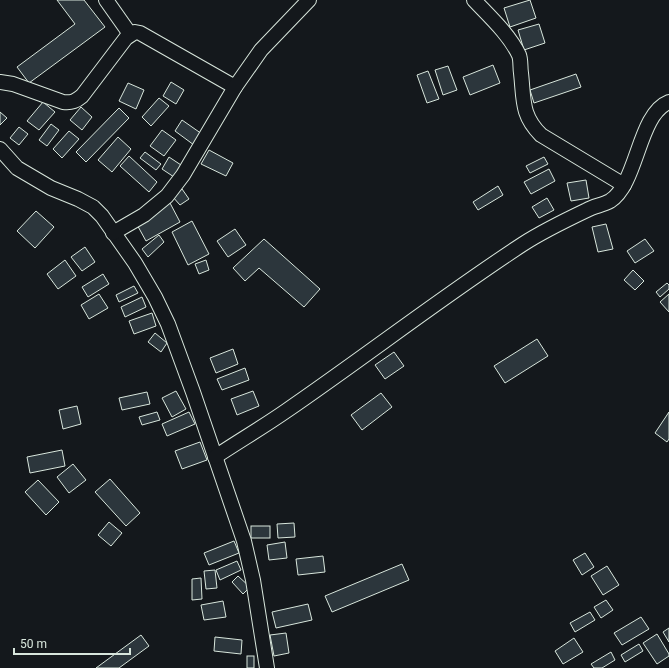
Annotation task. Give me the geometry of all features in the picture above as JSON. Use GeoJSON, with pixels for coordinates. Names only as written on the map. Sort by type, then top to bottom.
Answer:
{"type":"FeatureCollection","features":[{"type":"Feature","properties":{"kind":"street"},"geometry":{"type":"LineString","coordinates":[[106,0],[130,34]]}},
{"type":"Feature","properties":{"kind":"street"},"geometry":{"type":"LineString","coordinates":[[113,233],[144,215],[167,196],[187,169],[235,87],[261,50],[309,0]]}},
{"type":"Feature","properties":{"kind":"street"},"geometry":{"type":"LineString","coordinates":[[474,0],[511,42],[519,56],[525,110],[528,120],[533,127],[541,135],[624,185]]}},
{"type":"Feature","properties":{"kind":"street"},"geometry":{"type":"LineString","coordinates":[[0,82],[13,84],[63,102],[70,103],[76,101],[82,96],[126,38],[135,32],[140,33],[235,87]]}},
{"type":"Feature","properties":{"kind":"street"},"geometry":{"type":"LineString","coordinates":[[215,457],[286,411],[524,243],[581,212],[609,201],[624,185],[646,130],[655,113],[669,102]]}},
{"type":"Feature","properties":{"kind":"street"},"geometry":{"type":"LineString","coordinates":[[0,149],[17,168],[51,188],[78,198],[93,207],[102,216],[135,263],[155,297],[168,324],[244,540],[253,580],[267,668]]}},
{"type":"Feature","properties":{"kind":"building"},"geometry":{"type":"Polygon","coordinates":[[[57,0],[84,0],[105,27],[29,83],[17,67],[75,24],[57,0]]]}},
{"type":"Feature","properties":{"kind":"building"},"geometry":{"type":"Polygon","coordinates":[[[530,0],[536,18],[510,27],[504,8],[530,0]]]}},
{"type":"Feature","properties":{"kind":"building"},"geometry":{"type":"Polygon","coordinates":[[[539,24],[545,43],[524,50],[518,30],[539,24]]]}},
{"type":"Feature","properties":{"kind":"building"},"geometry":{"type":"Polygon","coordinates":[[[493,65],[500,83],[470,95],[463,77],[493,65]]]}},
{"type":"Feature","properties":{"kind":"building"},"geometry":{"type":"Polygon","coordinates":[[[448,66],[457,90],[443,95],[435,70],[448,66]]]}},
{"type":"Feature","properties":{"kind":"building"},"geometry":{"type":"Polygon","coordinates":[[[428,71],[439,99],[427,103],[417,75],[428,71]]]}},
{"type":"Feature","properties":{"kind":"building"},"geometry":{"type":"Polygon","coordinates":[[[576,74],[581,87],[534,103],[530,90],[576,74]]]}},
{"type":"Feature","properties":{"kind":"building"},"geometry":{"type":"Polygon","coordinates":[[[171,82],[184,90],[176,104],[163,96],[171,82]]]}},
{"type":"Feature","properties":{"kind":"building"},"geometry":{"type":"Polygon","coordinates":[[[128,83],[144,90],[136,109],[119,101],[128,83]]]}},
{"type":"Feature","properties":{"kind":"building"},"geometry":{"type":"Polygon","coordinates":[[[159,98],[169,106],[151,126],[142,117],[159,98]]]}},
{"type":"Feature","properties":{"kind":"building"},"geometry":{"type":"Polygon","coordinates":[[[43,102],[55,112],[39,130],[27,121],[43,102]]]}},
{"type":"Feature","properties":{"kind":"building"},"geometry":{"type":"Polygon","coordinates":[[[81,107],[92,117],[82,130],[70,120],[81,107]]]}},
{"type":"Feature","properties":{"kind":"building"},"geometry":{"type":"Polygon","coordinates":[[[119,108],[129,118],[86,162],[76,152],[119,108]]]}},
{"type":"Feature","properties":{"kind":"building"},"geometry":{"type":"Polygon","coordinates":[[[0,112],[7,118],[0,125],[0,112]]]}},
{"type":"Feature","properties":{"kind":"building"},"geometry":{"type":"Polygon","coordinates":[[[182,120],[202,134],[194,145],[175,131],[182,120]]]}},
{"type":"Feature","properties":{"kind":"building"},"geometry":{"type":"Polygon","coordinates":[[[51,124],[59,130],[47,146],[39,140],[51,124]]]}},
{"type":"Feature","properties":{"kind":"building"},"geometry":{"type":"Polygon","coordinates":[[[19,127],[28,134],[19,145],[10,138],[19,127]]]}},
{"type":"Feature","properties":{"kind":"building"},"geometry":{"type":"Polygon","coordinates":[[[162,130],[176,140],[164,156],[150,146],[162,130]]]}},
{"type":"Feature","properties":{"kind":"building"},"geometry":{"type":"Polygon","coordinates":[[[69,131],[79,139],[62,158],[53,149],[69,131]]]}},
{"type":"Feature","properties":{"kind":"building"},"geometry":{"type":"Polygon","coordinates":[[[118,137],[131,149],[112,172],[98,160],[118,137]]]}},
{"type":"Feature","properties":{"kind":"building"},"geometry":{"type":"Polygon","coordinates":[[[209,150],[233,163],[226,176],[201,164],[209,150]]]}},
{"type":"Feature","properties":{"kind":"building"},"geometry":{"type":"Polygon","coordinates":[[[145,152],[161,164],[156,170],[140,158],[145,152]]]}},
{"type":"Feature","properties":{"kind":"building"},"geometry":{"type":"Polygon","coordinates":[[[129,156],[157,182],[149,192],[120,166],[129,156]]]}},
{"type":"Feature","properties":{"kind":"building"},"geometry":{"type":"Polygon","coordinates":[[[169,157],[181,165],[174,177],[162,169],[169,157]]]}},
{"type":"Feature","properties":{"kind":"building"},"geometry":{"type":"Polygon","coordinates":[[[544,157],[548,164],[530,173],[526,166],[544,157]]]}},
{"type":"Feature","properties":{"kind":"building"},"geometry":{"type":"Polygon","coordinates":[[[549,169],[555,181],[531,194],[524,182],[549,169]]]}},
{"type":"Feature","properties":{"kind":"building"},"geometry":{"type":"Polygon","coordinates":[[[586,180],[589,198],[571,201],[567,183],[586,180]]]}},
{"type":"Feature","properties":{"kind":"building"},"geometry":{"type":"Polygon","coordinates":[[[498,186],[503,195],[478,210],[473,202],[498,186]]]}},
{"type":"Feature","properties":{"kind":"building"},"geometry":{"type":"Polygon","coordinates":[[[182,189],[189,199],[180,205],[172,196],[182,189]]]}},
{"type":"Feature","properties":{"kind":"building"},"geometry":{"type":"Polygon","coordinates":[[[547,198],[554,210],[539,218],[532,207],[547,198]]]}},
{"type":"Feature","properties":{"kind":"building"},"geometry":{"type":"Polygon","coordinates":[[[170,203],[180,222],[146,241],[135,221],[170,203]]]}},
{"type":"Feature","properties":{"kind":"building"},"geometry":{"type":"Polygon","coordinates":[[[36,211],[54,227],[35,248],[17,231],[36,211]]]}},
{"type":"Feature","properties":{"kind":"building"},"geometry":{"type":"Polygon","coordinates":[[[192,221],[209,254],[188,265],[172,232],[192,221]]]}},
{"type":"Feature","properties":{"kind":"building"},"geometry":{"type":"Polygon","coordinates":[[[606,224],[613,249],[598,252],[592,227],[606,224]]]}},
{"type":"Feature","properties":{"kind":"building"},"geometry":{"type":"Polygon","coordinates":[[[235,229],[246,245],[228,257],[217,241],[235,229]]]}},
{"type":"Feature","properties":{"kind":"building"},"geometry":{"type":"Polygon","coordinates":[[[159,235],[164,242],[148,257],[142,249],[159,235]]]}},
{"type":"Feature","properties":{"kind":"building"},"geometry":{"type":"Polygon","coordinates":[[[264,239],[320,289],[304,307],[259,268],[245,281],[233,268],[264,239]]]}},
{"type":"Feature","properties":{"kind":"building"},"geometry":{"type":"Polygon","coordinates":[[[645,239],[654,251],[635,263],[627,251],[645,239]]]}},
{"type":"Feature","properties":{"kind":"building"},"geometry":{"type":"Polygon","coordinates":[[[85,247],[95,262],[82,271],[71,257],[85,247]]]}},
{"type":"Feature","properties":{"kind":"building"},"geometry":{"type":"Polygon","coordinates":[[[65,260],[76,276],[58,289],[47,274],[65,260]]]}},
{"type":"Feature","properties":{"kind":"building"},"geometry":{"type":"Polygon","coordinates":[[[206,260],[209,270],[199,274],[195,264],[206,260]]]}},
{"type":"Feature","properties":{"kind":"building"},"geometry":{"type":"Polygon","coordinates":[[[633,270],[644,281],[635,290],[624,280],[633,270]]]}},
{"type":"Feature","properties":{"kind":"building"},"geometry":{"type":"Polygon","coordinates":[[[103,274],[109,284],[88,297],[82,287],[103,274]]]}},
{"type":"Feature","properties":{"kind":"building"},"geometry":{"type":"Polygon","coordinates":[[[667,283],[669,285],[669,289],[660,297],[656,292],[667,283]]]}},
{"type":"Feature","properties":{"kind":"building"},"geometry":{"type":"Polygon","coordinates":[[[134,286],[138,293],[119,302],[116,295],[134,286]]]}},
{"type":"Feature","properties":{"kind":"building"},"geometry":{"type":"Polygon","coordinates":[[[99,294],[108,308],[89,319],[81,305],[99,294]]]}},
{"type":"Feature","properties":{"kind":"building"},"geometry":{"type":"Polygon","coordinates":[[[669,294],[669,312],[660,302],[669,294]]]}},
{"type":"Feature","properties":{"kind":"building"},"geometry":{"type":"Polygon","coordinates":[[[142,297],[146,307],[125,317],[121,307],[142,297]]]}},
{"type":"Feature","properties":{"kind":"building"},"geometry":{"type":"Polygon","coordinates":[[[152,313],[156,326],[134,334],[129,321],[152,313]]]}},
{"type":"Feature","properties":{"kind":"building"},"geometry":{"type":"Polygon","coordinates":[[[155,333],[167,343],[161,352],[148,342],[155,333]]]}},
{"type":"Feature","properties":{"kind":"building"},"geometry":{"type":"Polygon","coordinates":[[[537,339],[548,356],[505,383],[494,366],[537,339]]]}},
{"type":"Feature","properties":{"kind":"building"},"geometry":{"type":"Polygon","coordinates":[[[233,349],[238,364],[216,373],[210,358],[233,349]]]}},
{"type":"Feature","properties":{"kind":"building"},"geometry":{"type":"Polygon","coordinates":[[[394,352],[404,366],[385,379],[375,365],[394,352]]]}},
{"type":"Feature","properties":{"kind":"building"},"geometry":{"type":"Polygon","coordinates":[[[245,368],[249,380],[222,390],[217,379],[245,368]]]}},
{"type":"Feature","properties":{"kind":"building"},"geometry":{"type":"Polygon","coordinates":[[[176,391],[186,409],[172,417],[162,398],[176,391]]]}},
{"type":"Feature","properties":{"kind":"building"},"geometry":{"type":"Polygon","coordinates":[[[253,391],[259,406],[237,415],[231,399],[253,391]]]}},
{"type":"Feature","properties":{"kind":"building"},"geometry":{"type":"Polygon","coordinates":[[[147,392],[150,404],[122,410],[119,398],[147,392]]]}},
{"type":"Feature","properties":{"kind":"building"},"geometry":{"type":"Polygon","coordinates":[[[381,393],[392,407],[362,430],[351,415],[381,393]]]}},
{"type":"Feature","properties":{"kind":"building"},"geometry":{"type":"Polygon","coordinates":[[[77,406],[81,424],[63,429],[59,410],[77,406]]]}},
{"type":"Feature","properties":{"kind":"building"},"geometry":{"type":"Polygon","coordinates":[[[157,412],[160,420],[142,425],[139,417],[157,412]]]}},
{"type":"Feature","properties":{"kind":"building"},"geometry":{"type":"Polygon","coordinates":[[[189,412],[195,424],[167,436],[162,424],[189,412]]]}},
{"type":"Feature","properties":{"kind":"building"},"geometry":{"type":"Polygon","coordinates":[[[669,412],[669,439],[667,442],[655,433],[669,412]]]}},
{"type":"Feature","properties":{"kind":"building"},"geometry":{"type":"Polygon","coordinates":[[[200,442],[207,460],[182,469],[175,451],[200,442]]]}},
{"type":"Feature","properties":{"kind":"building"},"geometry":{"type":"Polygon","coordinates":[[[62,450],[65,466],[30,473],[27,457],[62,450]]]}},
{"type":"Feature","properties":{"kind":"building"},"geometry":{"type":"Polygon","coordinates":[[[73,464],[86,480],[69,493],[57,477],[73,464]]]}},
{"type":"Feature","properties":{"kind":"building"},"geometry":{"type":"Polygon","coordinates":[[[110,479],[140,513],[126,526],[95,492],[110,479]]]}},
{"type":"Feature","properties":{"kind":"building"},"geometry":{"type":"Polygon","coordinates":[[[38,480],[59,502],[46,515],[25,492],[38,480]]]}},
{"type":"Feature","properties":{"kind":"building"},"geometry":{"type":"Polygon","coordinates":[[[109,522],[122,533],[111,546],[98,535],[109,522]]]}},
{"type":"Feature","properties":{"kind":"building"},"geometry":{"type":"Polygon","coordinates":[[[294,523],[295,537],[278,538],[277,524],[294,523]]]}},
{"type":"Feature","properties":{"kind":"building"},"geometry":{"type":"Polygon","coordinates":[[[251,526],[270,526],[270,538],[251,538],[251,526]]]}},
{"type":"Feature","properties":{"kind":"building"},"geometry":{"type":"Polygon","coordinates":[[[234,541],[239,553],[209,565],[204,553],[234,541]]]}},
{"type":"Feature","properties":{"kind":"building"},"geometry":{"type":"Polygon","coordinates":[[[285,542],[287,558],[269,560],[267,545],[285,542]]]}},
{"type":"Feature","properties":{"kind":"building"},"geometry":{"type":"Polygon","coordinates":[[[585,553],[594,567],[582,575],[573,560],[585,553]]]}},
{"type":"Feature","properties":{"kind":"building"},"geometry":{"type":"Polygon","coordinates":[[[323,556],[325,572],[298,575],[296,559],[323,556]]]}},
{"type":"Feature","properties":{"kind":"building"},"geometry":{"type":"Polygon","coordinates":[[[237,561],[241,570],[220,580],[216,570],[237,561]]]}},
{"type":"Feature","properties":{"kind":"building"},"geometry":{"type":"Polygon","coordinates":[[[402,564],[409,580],[332,612],[325,596],[402,564]]]}},
{"type":"Feature","properties":{"kind":"building"},"geometry":{"type":"Polygon","coordinates":[[[607,566],[619,585],[603,595],[591,576],[607,566]]]}},
{"type":"Feature","properties":{"kind":"building"},"geometry":{"type":"Polygon","coordinates":[[[215,570],[217,588],[206,589],[204,571],[215,570]]]}},
{"type":"Feature","properties":{"kind":"building"},"geometry":{"type":"Polygon","coordinates":[[[238,576],[250,587],[243,594],[232,582],[238,576]]]}},
{"type":"Feature","properties":{"kind":"building"},"geometry":{"type":"Polygon","coordinates":[[[201,578],[202,599],[192,600],[192,579],[201,578]]]}},
{"type":"Feature","properties":{"kind":"building"},"geometry":{"type":"Polygon","coordinates":[[[606,600],[613,610],[601,618],[594,607],[606,600]]]}},
{"type":"Feature","properties":{"kind":"building"},"geometry":{"type":"Polygon","coordinates":[[[223,601],[226,617],[204,620],[201,605],[223,601]]]}},
{"type":"Feature","properties":{"kind":"building"},"geometry":{"type":"Polygon","coordinates":[[[308,604],[312,620],[276,628],[272,612],[308,604]]]}},
{"type":"Feature","properties":{"kind":"building"},"geometry":{"type":"Polygon","coordinates":[[[590,612],[595,620],[575,632],[570,623],[590,612]]]}},
{"type":"Feature","properties":{"kind":"building"},"geometry":{"type":"Polygon","coordinates":[[[641,617],[649,629],[622,645],[614,633],[641,617]]]}},
{"type":"Feature","properties":{"kind":"building"},"geometry":{"type":"Polygon","coordinates":[[[669,628],[669,642],[663,632],[669,628]]]}},
{"type":"Feature","properties":{"kind":"building"},"geometry":{"type":"Polygon","coordinates":[[[286,633],[289,653],[274,656],[270,635],[286,633]]]}},
{"type":"Feature","properties":{"kind":"building"},"geometry":{"type":"Polygon","coordinates":[[[657,634],[669,656],[657,664],[643,643],[657,634]]]}},
{"type":"Feature","properties":{"kind":"building"},"geometry":{"type":"Polygon","coordinates":[[[141,635],[149,646],[119,668],[96,668],[141,635]]]}},
{"type":"Feature","properties":{"kind":"building"},"geometry":{"type":"Polygon","coordinates":[[[215,637],[242,640],[241,654],[214,651],[215,637]]]}},
{"type":"Feature","properties":{"kind":"building"},"geometry":{"type":"Polygon","coordinates":[[[574,638],[583,652],[563,664],[555,651],[574,638]]]}},
{"type":"Feature","properties":{"kind":"building"},"geometry":{"type":"Polygon","coordinates":[[[639,644],[643,651],[625,662],[621,655],[639,644]]]}},
{"type":"Feature","properties":{"kind":"building"},"geometry":{"type":"Polygon","coordinates":[[[611,652],[615,660],[602,668],[594,668],[591,664],[611,652]]]}},
{"type":"Feature","properties":{"kind":"building"},"geometry":{"type":"Polygon","coordinates":[[[247,656],[254,656],[254,668],[247,668],[247,656]]]}}]}
